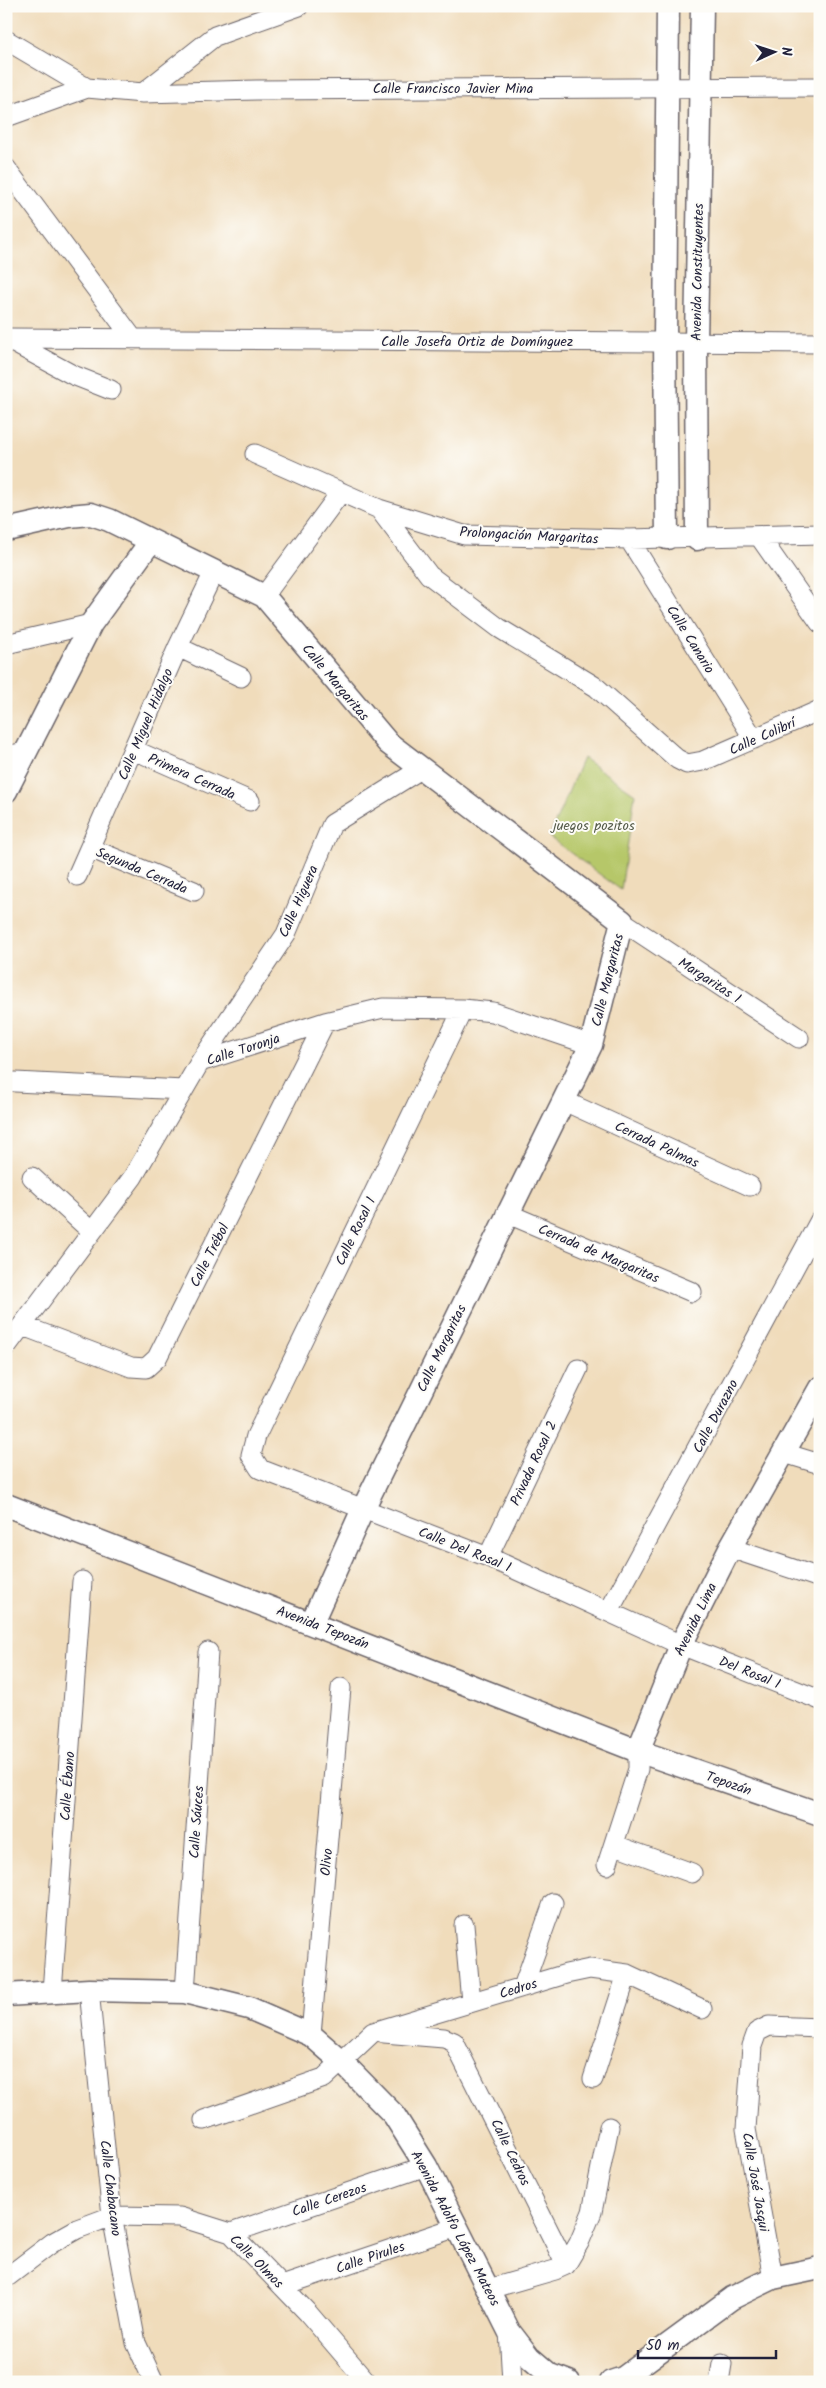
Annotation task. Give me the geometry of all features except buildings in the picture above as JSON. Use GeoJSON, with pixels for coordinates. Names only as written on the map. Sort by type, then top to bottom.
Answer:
{"type":"FeatureCollection","features":[{"type":"Feature","properties":{"kind":"street"},"geometry":{"type":"LineString","coordinates":[[143,93],[215,36],[298,6]]}},
{"type":"Feature","properties":{"kind":"street"},"geometry":{"type":"LineString","coordinates":[[667,538],[665,342],[668,6]]}},
{"type":"Feature","properties":{"kind":"street","name":"Avenida Constituyentes"},"geometry":{"type":"LineString","coordinates":[[697,538],[696,342],[702,6]]}},
{"type":"Feature","properties":{"kind":"street"},"geometry":{"type":"LineString","coordinates":[[6,40],[87,88]]}},
{"type":"Feature","properties":{"kind":"street","name":"Calle Francisco Javier Mina"},"geometry":{"type":"LineString","coordinates":[[87,88],[143,93],[256,90],[820,87]]}},
{"type":"Feature","properties":{"kind":"street"},"geometry":{"type":"LineString","coordinates":[[6,117],[87,88]]}},
{"type":"Feature","properties":{"kind":"street"},"geometry":{"type":"LineString","coordinates":[[6,168],[134,340]]}},
{"type":"Feature","properties":{"kind":"street"},"geometry":{"type":"LineString","coordinates":[[6,338],[73,374],[111,390]]}},
{"type":"Feature","properties":{"kind":"street","name":"Calle Josefa Ortiz de Domínguez"},"geometry":{"type":"LineString","coordinates":[[6,338],[820,343]]}},
{"type":"Feature","properties":{"kind":"street","name":"Prolongación Margaritas"},"geometry":{"type":"LineString","coordinates":[[255,454],[379,509],[464,535],[629,539],[820,534]]}},
{"type":"Feature","properties":{"kind":"street"},"geometry":{"type":"LineString","coordinates":[[264,596],[341,492]]}},
{"type":"Feature","properties":{"kind":"street","name":"Calle Colibrí"},"geometry":{"type":"LineString","coordinates":[[379,509],[429,574],[499,628],[596,687],[677,759],[687,764],[704,761],[820,710]]}},
{"type":"Feature","properties":{"kind":"street","name":"Calle Margaritas"},"geometry":{"type":"LineString","coordinates":[[6,530],[69,516],[91,514],[109,520],[264,596],[388,743],[622,921],[590,1044],[564,1101],[506,1213],[363,1509],[312,1622]]}},
{"type":"Feature","properties":{"kind":"street"},"geometry":{"type":"LineString","coordinates":[[759,536],[820,623]]}},
{"type":"Feature","properties":{"kind":"street","name":"Calle Canario"},"geometry":{"type":"LineString","coordinates":[[629,539],[754,740]]}},
{"type":"Feature","properties":{"kind":"street"},"geometry":{"type":"LineString","coordinates":[[6,791],[16,754],[91,624],[152,542]]}},
{"type":"Feature","properties":{"kind":"street","name":"Calle Miguel Hidalgo"},"geometry":{"type":"LineString","coordinates":[[76,876],[134,750],[178,647],[214,572]]}},
{"type":"Feature","properties":{"kind":"street"},"geometry":{"type":"LineString","coordinates":[[6,644],[91,624]]}},
{"type":"Feature","properties":{"kind":"street"},"geometry":{"type":"LineString","coordinates":[[178,647],[241,677]]}},
{"type":"Feature","properties":{"kind":"street","name":"Primera Cerrada"},"geometry":{"type":"LineString","coordinates":[[134,750],[250,801]]}},
{"type":"Feature","properties":{"kind":"street","name":"Calle Higuera"},"geometry":{"type":"LineString","coordinates":[[200,1062],[286,934],[332,824],[422,769]]}},
{"type":"Feature","properties":{"kind":"street","name":"Segunda Cerrada"},"geometry":{"type":"LineString","coordinates":[[90,848],[194,891]]}},
{"type":"Feature","properties":{"kind":"street","name":"Margaritas 1"},"geometry":{"type":"LineString","coordinates":[[622,921],[799,1038]]}},
{"type":"Feature","properties":{"kind":"street","name":"Calle Toronja"},"geometry":{"type":"LineString","coordinates":[[6,1347],[133,1177],[200,1062],[325,1022],[382,1008],[463,1009],[493,1012],[590,1044]]}},
{"type":"Feature","properties":{"kind":"street","name":"Calle Rosal 1"},"geometry":{"type":"LineString","coordinates":[[251,1455],[256,1436],[463,1009]]}},
{"type":"Feature","properties":{"kind":"street","name":"Calle Trébol"},"geometry":{"type":"LineString","coordinates":[[23,1326],[130,1367],[146,1368],[157,1358],[325,1022]]}},
{"type":"Feature","properties":{"kind":"street"},"geometry":{"type":"LineString","coordinates":[[15,1082],[184,1090]]}},
{"type":"Feature","properties":{"kind":"street","name":"Cerrada Palmas"},"geometry":{"type":"LineString","coordinates":[[564,1101],[750,1186]]}},
{"type":"Feature","properties":{"kind":"street"},"geometry":{"type":"LineString","coordinates":[[32,1176],[92,1232]]}},
{"type":"Feature","properties":{"kind":"street","name":"Cerrada de Margaritas"},"geometry":{"type":"LineString","coordinates":[[506,1213],[692,1292]]}},
{"type":"Feature","properties":{"kind":"street","name":"Calle Durazno"},"geometry":{"type":"LineString","coordinates":[[609,1612],[820,1220]]}},
{"type":"Feature","properties":{"kind":"street","name":"Privada Rosal 2"},"geometry":{"type":"LineString","coordinates":[[488,1557],[578,1368]]}},
{"type":"Feature","properties":{"kind":"street","name":"Avenida Lima"},"geometry":{"type":"LineString","coordinates":[[607,1865],[638,1769],[638,1751],[681,1645],[730,1548],[820,1388]]}},
{"type":"Feature","properties":{"kind":"street"},"geometry":{"type":"LineString","coordinates":[[784,1453],[820,1464]]}},
{"type":"Feature","properties":{"kind":"street","name":"Calle Del Rosal 1"},"geometry":{"type":"LineString","coordinates":[[251,1455],[260,1469],[488,1557],[681,1645]]}},
{"type":"Feature","properties":{"kind":"street","name":"Avenida Tepozán"},"geometry":{"type":"LineString","coordinates":[[6,1505],[312,1622],[638,1751]]}},
{"type":"Feature","properties":{"kind":"street"},"geometry":{"type":"LineString","coordinates":[[730,1548],[820,1578]]}},
{"type":"Feature","properties":{"kind":"street","name":"Calle Ébano"},"geometry":{"type":"LineString","coordinates":[[52,1992],[82,1581]]}},
{"type":"Feature","properties":{"kind":"street","name":"Del Rosal 1"},"geometry":{"type":"LineString","coordinates":[[681,1645],[820,1700]]}},
{"type":"Feature","properties":{"kind":"street","name":"Calle Sáuces"},"geometry":{"type":"LineString","coordinates":[[185,1992],[208,1652]]}},
{"type":"Feature","properties":{"kind":"street","name":"Olivo"},"geometry":{"type":"LineString","coordinates":[[311,2036],[341,1688]]}},
{"type":"Feature","properties":{"kind":"street","name":"Tepozán"},"geometry":{"type":"LineString","coordinates":[[638,1751],[820,1814]]}},
{"type":"Feature","properties":{"kind":"street"},"geometry":{"type":"LineString","coordinates":[[615,1845],[692,1873]]}},
{"type":"Feature","properties":{"kind":"street"},"geometry":{"type":"LineString","coordinates":[[523,1987],[553,1903]]}},
{"type":"Feature","properties":{"kind":"street"},"geometry":{"type":"LineString","coordinates":[[464,1925],[471,2002]]}},
{"type":"Feature","properties":{"kind":"street","name":"Cedros"},"geometry":{"type":"LineString","coordinates":[[204,2120],[324,2078],[373,2032],[590,1969],[627,1974],[702,2009]]}},
{"type":"Feature","properties":{"kind":"street"},"geometry":{"type":"LineString","coordinates":[[593,2079],[627,1974]]}},
{"type":"Feature","properties":{"kind":"street","name":"Avenida Adolfo López Mateos"},"geometry":{"type":"LineString","coordinates":[[6,1996],[89,1990],[185,1992],[249,2008],[311,2036],[342,2062],[394,2115],[426,2166],[510,2331],[529,2357],[550,2375],[569,2382]]}},
{"type":"Feature","properties":{"kind":"street","name":"Calle Chabacano"},"geometry":{"type":"LineString","coordinates":[[89,1990],[112,2216],[136,2343],[154,2382]]}},
{"type":"Feature","properties":{"kind":"street","name":"Calle José Jasqui"},"geometry":{"type":"LineString","coordinates":[[773,2278],[746,2129],[752,2046],[757,2032],[768,2026],[820,2028]]}},
{"type":"Feature","properties":{"kind":"street","name":"Calle Cedros"},"geometry":{"type":"LineString","coordinates":[[373,2032],[444,2038],[454,2042],[566,2265]]}},
{"type":"Feature","properties":{"kind":"street"},"geometry":{"type":"LineString","coordinates":[[489,2289],[555,2270],[566,2265],[579,2243],[592,2212],[609,2127]]}},
{"type":"Feature","properties":{"kind":"street","name":"Calle Cerezos"},"geometry":{"type":"LineString","coordinates":[[231,2233],[426,2166]]}},
{"type":"Feature","properties":{"kind":"street","name":"Calle Olmos"},"geometry":{"type":"LineString","coordinates":[[6,2278],[52,2244],[77,2229],[112,2216],[180,2216],[231,2233],[282,2286],[361,2380]]}},
{"type":"Feature","properties":{"kind":"street","name":"Calle Pirules"},"geometry":{"type":"LineString","coordinates":[[282,2286],[457,2227]]}},
{"type":"Feature","properties":{"kind":"street"},"geometry":{"type":"LineString","coordinates":[[612,2382],[623,2378],[732,2298],[773,2278],[820,2268]]}},
{"type":"Feature","properties":{"kind":"street"},"geometry":{"type":"LineString","coordinates":[[510,2331],[512,2382]]}},
{"type":"Feature","properties":{"kind":"green space","name":"juegos pozitos"},"geometry":{"type":"Polygon","coordinates":[[[583,758],[635,794],[621,890],[549,837],[583,758]]]}}]}
